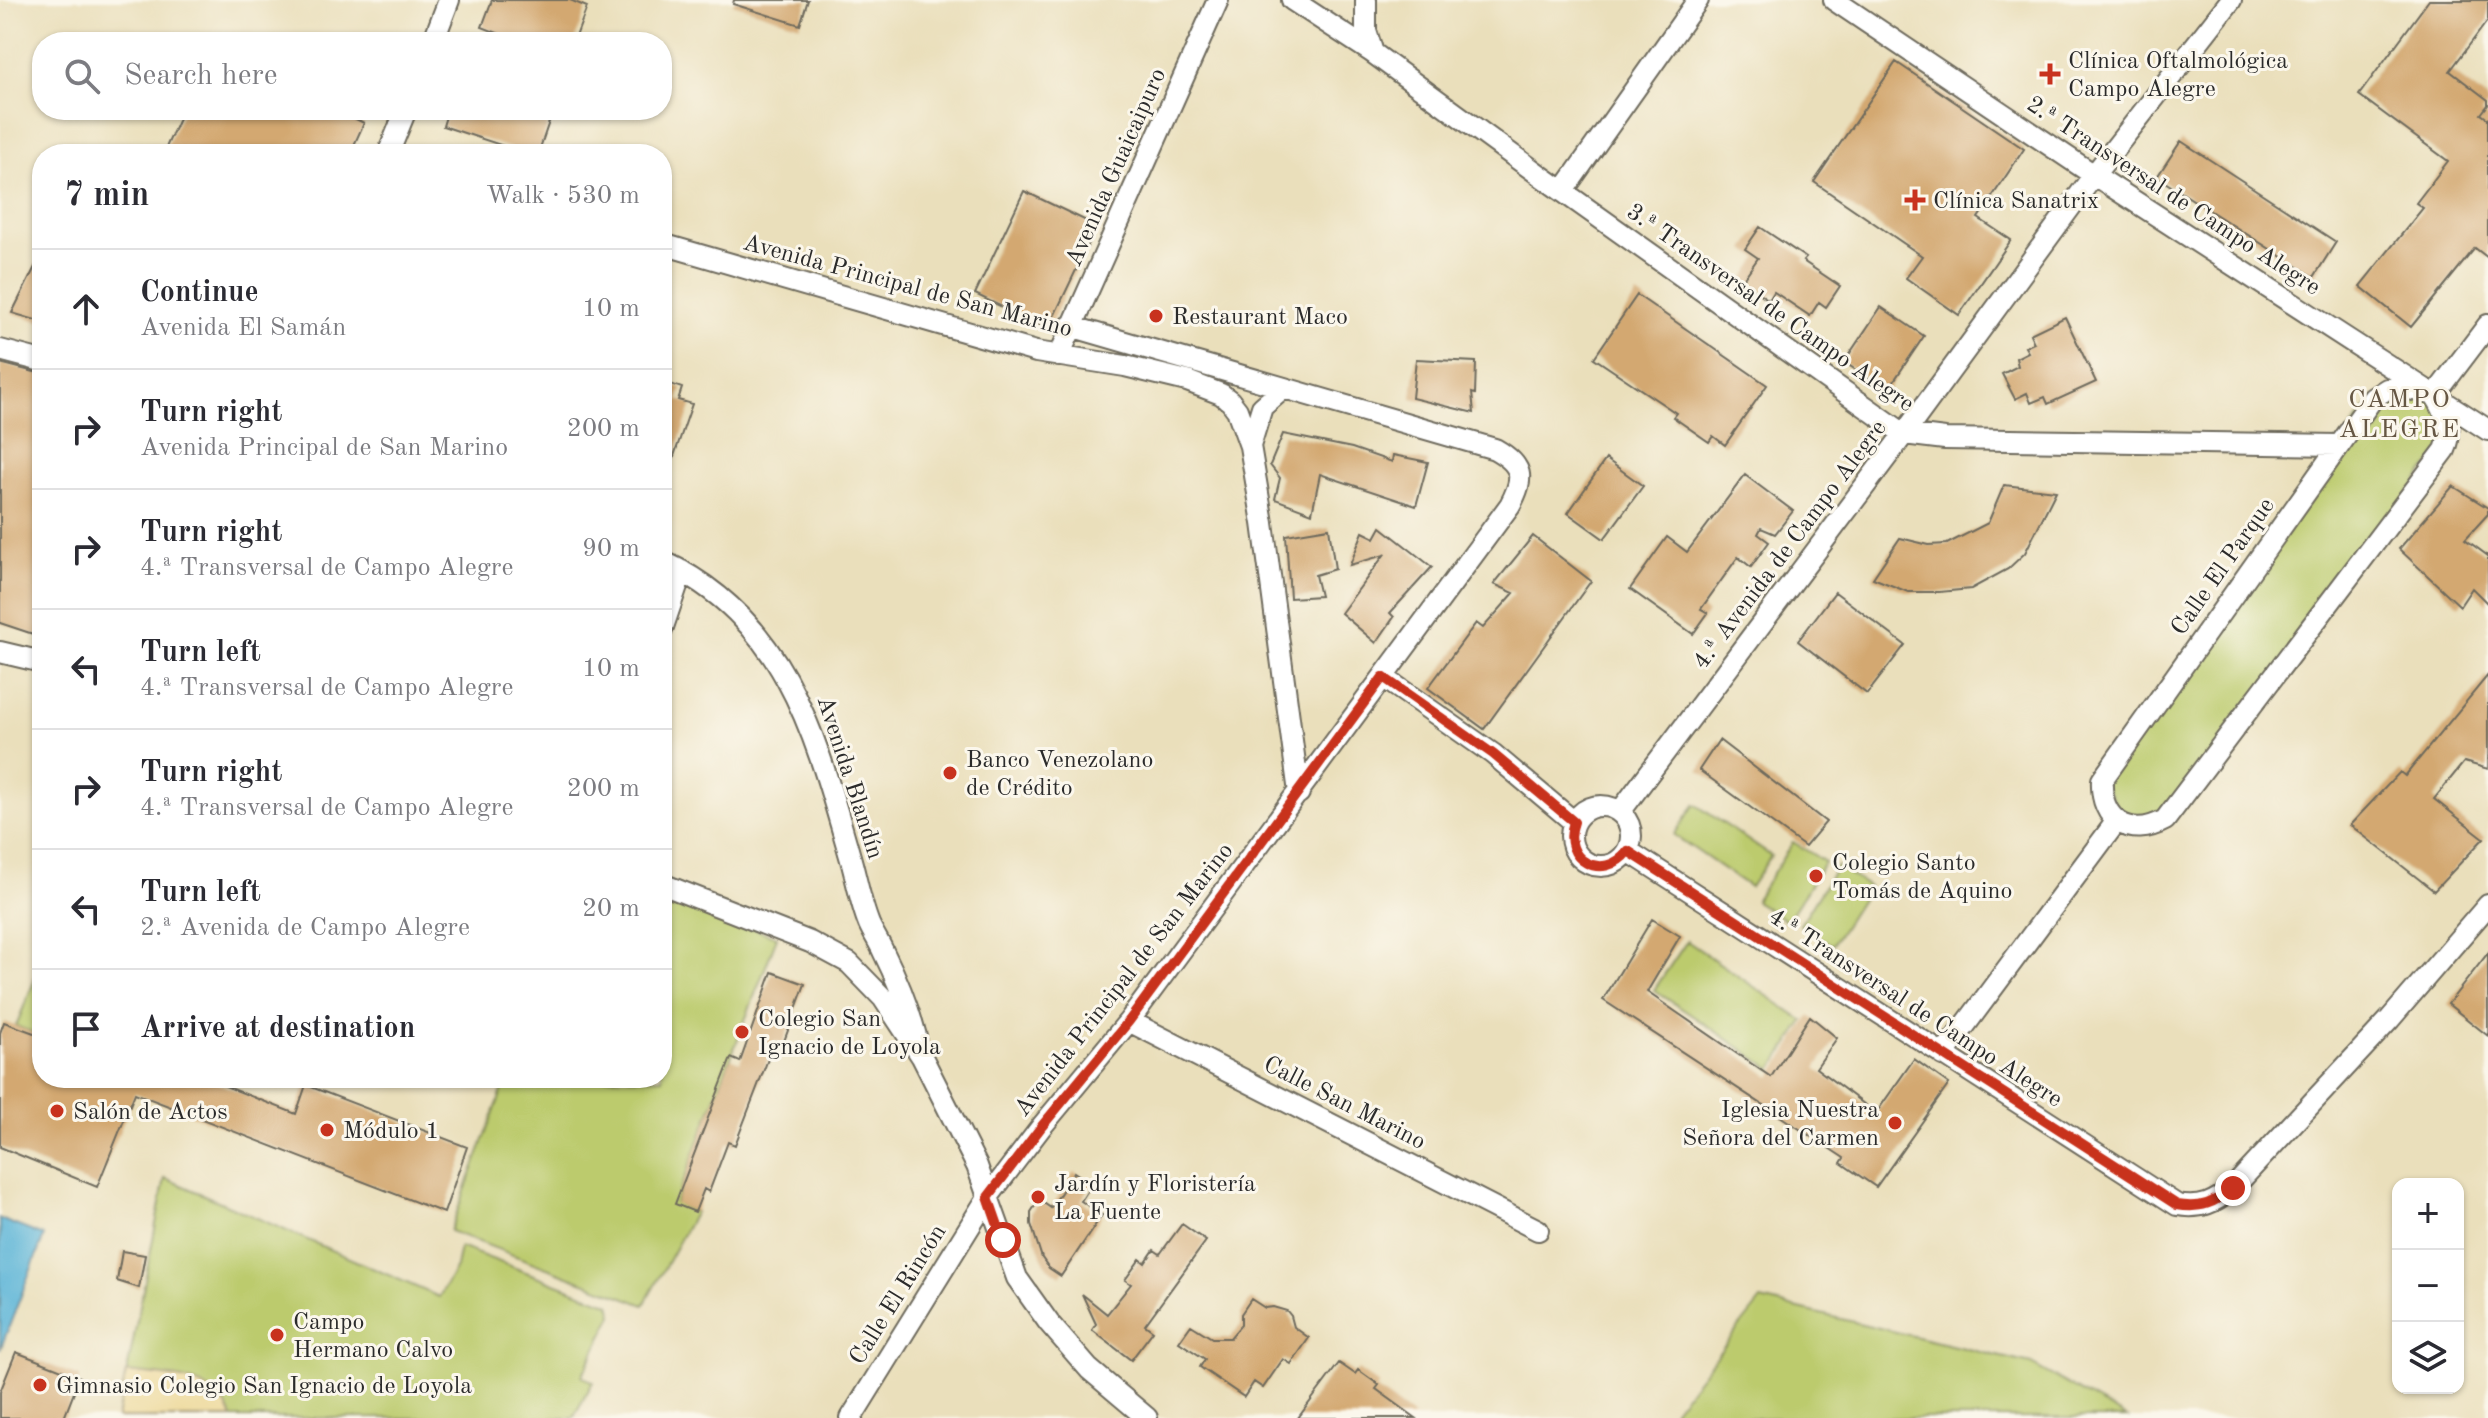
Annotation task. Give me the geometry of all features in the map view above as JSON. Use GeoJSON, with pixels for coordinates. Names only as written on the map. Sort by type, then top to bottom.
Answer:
{"type":"FeatureCollection","features":[{"type":"Feature","properties":{"kind":"street"},"geometry":{"type":"LineString","coordinates":[[437,32],[449,0]]}},
{"type":"Feature","properties":{"kind":"street","name":"Avenida Guaicaipuro"},"geometry":{"type":"LineString","coordinates":[[1059,356],[1218,0]]}},
{"type":"Feature","properties":{"kind":"street","name":"3.ª Transversal de Campo Alegre"},"geometry":{"type":"LineString","coordinates":[[1292,0],[1373,53],[1904,434],[1945,439],[2338,445]]}},
{"type":"Feature","properties":{"kind":"street"},"geometry":{"type":"LineString","coordinates":[[1366,0],[1366,31],[1373,53]]}},
{"type":"Feature","properties":{"kind":"street"},"geometry":{"type":"LineString","coordinates":[[1563,191],[1698,0]]}},
{"type":"Feature","properties":{"kind":"street","name":"2.ª Transversal de Campo Alegre"},"geometry":{"type":"LineString","coordinates":[[1834,0],[2094,175],[2488,430]]}},
{"type":"Feature","properties":{"kind":"street","name":"4.ª Avenida de Campo Alegre"},"geometry":{"type":"LineString","coordinates":[[1620,812],[2094,175],[2231,0]]}},
{"type":"Feature","properties":{"kind":"street"},"geometry":{"type":"LineString","coordinates":[[392,144],[402,120]]}},
{"type":"Feature","properties":{"kind":"street","name":"Avenida Principal de San Marino"},"geometry":{"type":"LineString","coordinates":[[672,247],[1036,352],[1154,372],[1209,389],[1230,401],[1237,410],[1250,446],[1299,793]]}},
{"type":"Feature","properties":{"kind":"street"},"geometry":{"type":"LineString","coordinates":[[1943,1055],[2116,822],[2129,827],[2142,827],[2154,826],[2165,820],[2445,450],[2450,437],[2445,410],[2435,395],[2488,325]]}},
{"type":"Feature","properties":{"kind":"street","name":"Avenida Principal de San Marino"},"geometry":{"type":"LineString","coordinates":[[988,1197],[1129,1021],[1519,489],[1519,470],[1510,458],[1495,449],[1070,326]]}},
{"type":"Feature","properties":{"kind":"street"},"geometry":{"type":"LineString","coordinates":[[0,350],[32,358]]}},
{"type":"Feature","properties":{"kind":"street","name":"Calle El Parque"},"geometry":{"type":"LineString","coordinates":[[2116,822],[2109,814],[2101,793],[2102,780],[2373,398],[2387,389],[2401,387],[2435,395]]}},
{"type":"Feature","properties":{"kind":"street","name":"Avenida Principal de San Marino"},"geometry":{"type":"LineString","coordinates":[[1250,446],[1262,407],[1284,388]]}},
{"type":"Feature","properties":{"kind":"street","name":"Avenida Blandín"},"geometry":{"type":"LineString","coordinates":[[672,566],[722,598],[780,665],[799,699],[833,795],[869,924],[906,1000],[922,1057]]}},
{"type":"Feature","properties":{"kind":"street"},"geometry":{"type":"LineString","coordinates":[[672,600],[682,571]]}},
{"type":"Feature","properties":{"kind":"street"},"geometry":{"type":"LineString","coordinates":[[0,652],[32,660]]}},
{"type":"Feature","properties":{"kind":"street"},"geometry":{"type":"LineString","coordinates":[[1383,677],[1493,754],[1574,822]]}},
{"type":"Feature","properties":{"kind":"street"},"geometry":{"type":"LineString","coordinates":[[1604,806],[1620,812],[1626,818],[1631,834],[1628,851],[1622,859],[1605,866],[1587,863],[1579,857],[1571,840],[1574,822],[1595,807],[1604,806]]}},
{"type":"Feature","properties":{"kind":"street","name":"4.ª Transversal de Campo Alegre"},"geometry":{"type":"LineString","coordinates":[[1628,851],[2177,1205],[2195,1208],[2213,1204],[2233,1188],[2390,1019],[2488,905]]}},
{"type":"Feature","properties":{"kind":"street"},"geometry":{"type":"LineString","coordinates":[[672,888],[810,942],[849,963],[883,998],[922,1057],[977,1166],[1017,1278],[1049,1323],[1089,1369],[1147,1418]]}},
{"type":"Feature","properties":{"kind":"street"},"geometry":{"type":"LineString","coordinates":[[849,963],[865,941],[869,924]]}},
{"type":"Feature","properties":{"kind":"street","name":"Calle San Marino"},"geometry":{"type":"LineString","coordinates":[[1129,1021],[1538,1230]]}},
{"type":"Feature","properties":{"kind":"street","name":"Calle El Rincón"},"geometry":{"type":"LineString","coordinates":[[851,1418],[988,1197]]}},
{"type":"Feature","properties":{"kind":"green space"},"geometry":{"type":"Polygon","coordinates":[[[2435,395],[2450,437],[2165,820],[2129,827],[2102,780],[2373,398],[2435,395]]]}},
{"type":"Feature","properties":{"kind":"green space"},"geometry":{"type":"Polygon","coordinates":[[[1695,804],[1771,856],[1750,887],[1674,835],[1695,804]]]}},
{"type":"Feature","properties":{"kind":"green space"},"geometry":{"type":"Polygon","coordinates":[[[1793,842],[1825,862],[1787,921],[1755,901],[1793,842]]]}},
{"type":"Feature","properties":{"kind":"green space"},"geometry":{"type":"Polygon","coordinates":[[[1837,866],[1869,887],[1832,945],[1800,925],[1837,866]]]}},
{"type":"Feature","properties":{"kind":"green space"},"geometry":{"type":"Polygon","coordinates":[[[672,899],[777,937],[675,1203],[695,1212],[644,1305],[450,1231],[503,1088],[672,1088],[672,899]]]}},
{"type":"Feature","properties":{"kind":"green space"},"geometry":{"type":"Polygon","coordinates":[[[1687,941],[1804,1021],[1772,1069],[1654,990],[1687,941]]]}},
{"type":"Feature","properties":{"kind":"green space"},"geometry":{"type":"Polygon","coordinates":[[[32,987],[32,1032],[16,1026],[32,987]]]}},
{"type":"Feature","properties":{"kind":"green space","name":"Campo Hermano Calvo"},"geometry":{"type":"Polygon","coordinates":[[[165,1178],[439,1297],[456,1267],[460,1247],[610,1304],[613,1315],[582,1376],[593,1382],[573,1418],[118,1418],[165,1178]]]}},
{"type":"Feature","properties":{"kind":"green space"},"geometry":{"type":"Polygon","coordinates":[[[1761,1300],[2031,1364],[2127,1418],[1667,1418],[1761,1300]]]}},
{"type":"Feature","properties":{"kind":"sand"},"geometry":{"type":"Polygon","coordinates":[[[126,1372],[173,1377],[202,1385],[224,1404],[232,1418],[117,1418],[126,1372]]]}},
{"type":"Feature","properties":{"kind":"water"},"geometry":{"type":"Polygon","coordinates":[[[0,1219],[44,1236],[0,1350],[0,1219]]]}},
{"type":"Feature","properties":{"kind":"building"},"geometry":{"type":"Polygon","coordinates":[[[492,0],[570,0],[587,7],[578,32],[495,32],[482,27],[492,0]]]}},
{"type":"Feature","properties":{"kind":"building"},"geometry":{"type":"Polygon","coordinates":[[[734,0],[808,0],[800,25],[733,4],[734,0]]]}},
{"type":"Feature","properties":{"kind":"building"},"geometry":{"type":"Polygon","coordinates":[[[2429,0],[2488,0],[2488,20],[2450,71],[2488,100],[2481,114],[2488,119],[2488,258],[2475,248],[2411,327],[2360,286],[2423,208],[2416,203],[2448,161],[2359,95],[2429,0]]]}},
{"type":"Feature","properties":{"kind":"building","name":"Clínica Sanatrix"},"geometry":{"type":"Polygon","coordinates":[[[1896,62],[2024,149],[1978,218],[2011,240],[1959,315],[1906,278],[1922,256],[1814,182],[1896,62]]]}},
{"type":"Feature","properties":{"kind":"building"},"geometry":{"type":"Polygon","coordinates":[[[178,120],[358,120],[364,123],[355,144],[168,144],[178,120]]]}},
{"type":"Feature","properties":{"kind":"building"},"geometry":{"type":"Polygon","coordinates":[[[445,120],[550,120],[541,144],[498,144],[443,126],[445,120]]]}},
{"type":"Feature","properties":{"kind":"building"},"geometry":{"type":"Polygon","coordinates":[[[2181,141],[2336,242],[2314,277],[2157,177],[2181,141]]]}},
{"type":"Feature","properties":{"kind":"building"},"geometry":{"type":"Polygon","coordinates":[[[1024,191],[1097,226],[1048,329],[975,294],[1024,191]]]}},
{"type":"Feature","properties":{"kind":"building"},"geometry":{"type":"Polygon","coordinates":[[[1760,227],[1840,286],[1826,307],[1819,302],[1810,316],[1774,292],[1769,300],[1742,281],[1758,258],[1745,249],[1760,227]]]}},
{"type":"Feature","properties":{"kind":"building"},"geometry":{"type":"Polygon","coordinates":[[[32,273],[32,319],[12,313],[32,273]]]}},
{"type":"Feature","properties":{"kind":"building"},"geometry":{"type":"Polygon","coordinates":[[[1637,295],[1767,385],[1725,445],[1713,436],[1709,442],[1673,417],[1676,413],[1594,358],[1637,295]]]}},
{"type":"Feature","properties":{"kind":"building"},"geometry":{"type":"Polygon","coordinates":[[[1881,307],[1924,336],[1887,391],[1844,362],[1881,307]]]}},
{"type":"Feature","properties":{"kind":"building"},"geometry":{"type":"Polygon","coordinates":[[[2065,317],[2096,382],[2048,404],[2045,397],[2031,403],[2027,393],[2015,399],[2002,374],[2018,366],[2016,358],[2028,352],[2025,347],[2034,343],[2030,334],[2065,317]]]}},
{"type":"Feature","properties":{"kind":"building"},"geometry":{"type":"Polygon","coordinates":[[[1416,359],[1476,362],[1475,394],[1472,393],[1474,413],[1412,398],[1416,359]]]}},
{"type":"Feature","properties":{"kind":"building"},"geometry":{"type":"Polygon","coordinates":[[[0,363],[32,371],[32,634],[0,623],[0,363]]]}},
{"type":"Feature","properties":{"kind":"building"},"geometry":{"type":"Polygon","coordinates":[[[672,384],[682,388],[678,400],[692,404],[672,462],[672,384]]]}},
{"type":"Feature","properties":{"kind":"building"},"geometry":{"type":"Polygon","coordinates":[[[1283,434],[1352,448],[1392,462],[1393,455],[1428,462],[1416,506],[1320,474],[1312,513],[1275,499],[1280,478],[1270,465],[1283,434]]]}},
{"type":"Feature","properties":{"kind":"building"},"geometry":{"type":"Polygon","coordinates":[[[1606,459],[1643,486],[1604,539],[1568,513],[1606,459]]]}},
{"type":"Feature","properties":{"kind":"building"},"geometry":{"type":"Polygon","coordinates":[[[1745,475],[1793,511],[1775,534],[1761,528],[1758,534],[1769,542],[1751,567],[1738,557],[1701,609],[1708,613],[1693,634],[1630,589],[1667,537],[1687,552],[1745,475]]]}},
{"type":"Feature","properties":{"kind":"building"},"geometry":{"type":"Polygon","coordinates":[[[2004,485],[2056,491],[2025,553],[2008,569],[1971,589],[1939,592],[1908,592],[1873,578],[1900,538],[1929,545],[1947,544],[1988,523],[2004,485]]]}},
{"type":"Feature","properties":{"kind":"building"},"geometry":{"type":"Polygon","coordinates":[[[2453,486],[2488,508],[2488,514],[2465,539],[2488,556],[2488,604],[2472,588],[2460,606],[2399,549],[2453,486]]]}},
{"type":"Feature","properties":{"kind":"building"},"geometry":{"type":"Polygon","coordinates":[[[1381,527],[1432,567],[1390,613],[1394,617],[1376,643],[1341,613],[1384,555],[1350,565],[1363,532],[1375,538],[1381,527]]]}},
{"type":"Feature","properties":{"kind":"building"},"geometry":{"type":"Polygon","coordinates":[[[1329,528],[1335,569],[1315,575],[1320,596],[1290,598],[1286,535],[1329,528]]]}},
{"type":"Feature","properties":{"kind":"building"},"geometry":{"type":"Polygon","coordinates":[[[1533,536],[1591,581],[1484,729],[1428,688],[1476,623],[1483,628],[1514,593],[1494,584],[1533,536]]]}},
{"type":"Feature","properties":{"kind":"building"},"geometry":{"type":"Polygon","coordinates":[[[1835,592],[1905,645],[1867,694],[1798,641],[1835,592]]]}},
{"type":"Feature","properties":{"kind":"building"},"geometry":{"type":"Polygon","coordinates":[[[2488,675],[2488,769],[2464,762],[2434,799],[2484,838],[2434,891],[2350,825],[2400,772],[2405,776],[2488,675]]]}},
{"type":"Feature","properties":{"kind":"building"},"geometry":{"type":"Polygon","coordinates":[[[1719,740],[1826,822],[1805,847],[1699,770],[1719,740]]]}},
{"type":"Feature","properties":{"kind":"building"},"geometry":{"type":"Polygon","coordinates":[[[1652,919],[1680,936],[1647,992],[1771,1077],[1810,1016],[1837,1038],[1816,1068],[1876,1113],[1914,1059],[1949,1084],[1876,1187],[1841,1163],[1844,1158],[1603,1000],[1652,919]]]}},
{"type":"Feature","properties":{"kind":"building"},"geometry":{"type":"Polygon","coordinates":[[[2488,953],[2488,1036],[2448,1004],[2488,953]]]}},
{"type":"Feature","properties":{"kind":"building"},"geometry":{"type":"Polygon","coordinates":[[[772,972],[805,984],[783,1044],[775,1041],[735,1145],[728,1142],[709,1192],[704,1189],[695,1212],[675,1204],[731,1058],[740,1062],[772,972]]]}},
{"type":"Feature","properties":{"kind":"building"},"geometry":{"type":"Polygon","coordinates":[[[4,1022],[32,1032],[32,1088],[230,1088],[296,1114],[305,1088],[314,1088],[467,1147],[444,1213],[135,1093],[97,1187],[0,1147],[0,1033],[4,1022]]]}},
{"type":"Feature","properties":{"kind":"building"},"geometry":{"type":"Polygon","coordinates":[[[1074,1172],[1092,1184],[1081,1201],[1102,1215],[1061,1276],[1049,1268],[1042,1258],[1031,1224],[1031,1212],[1039,1200],[1051,1208],[1074,1172]]]}},
{"type":"Feature","properties":{"kind":"building"},"geometry":{"type":"Polygon","coordinates":[[[1182,1224],[1206,1241],[1145,1325],[1153,1331],[1131,1360],[1092,1330],[1096,1324],[1082,1294],[1107,1314],[1131,1284],[1125,1280],[1140,1259],[1145,1263],[1154,1250],[1160,1254],[1182,1224]]]}},
{"type":"Feature","properties":{"kind":"building"},"geometry":{"type":"Polygon","coordinates":[[[122,1251],[145,1255],[139,1288],[117,1281],[122,1251]]]}},
{"type":"Feature","properties":{"kind":"building"},"geometry":{"type":"Polygon","coordinates":[[[1251,1299],[1265,1308],[1287,1311],[1294,1327],[1309,1338],[1291,1364],[1283,1359],[1263,1388],[1254,1382],[1244,1397],[1200,1367],[1205,1359],[1179,1342],[1191,1325],[1212,1338],[1230,1338],[1241,1325],[1241,1314],[1251,1299]]]}},
{"type":"Feature","properties":{"kind":"building","name":"Gimnasio Colegio San Ignacio de Loyola"},"geometry":{"type":"Polygon","coordinates":[[[16,1352],[80,1377],[64,1418],[0,1418],[0,1392],[16,1352]]]}},
{"type":"Feature","properties":{"kind":"building"},"geometry":{"type":"Polygon","coordinates":[[[1339,1363],[1355,1374],[1358,1370],[1379,1385],[1376,1389],[1416,1418],[1298,1418],[1339,1363]]]}},
{"type":"Feature","properties":{"kind":"place","name":"Clínica Oftalmológica Campo Alegre"},"geometry":{"type":"Point","coordinates":[2050,74]}},
{"type":"Feature","properties":{"kind":"place","name":"Clínica Sanatrix"},"geometry":{"type":"Point","coordinates":[1915,200]}},
{"type":"Feature","properties":{"kind":"place","name":"Restaurant Maco"},"geometry":{"type":"Point","coordinates":[1156,316]}},
{"type":"Feature","properties":{"kind":"place","name":"Banco Venezolano de Crédito"},"geometry":{"type":"Point","coordinates":[950,773]}},
{"type":"Feature","properties":{"kind":"place","name":"Colegio Santo Tomás de Aquino"},"geometry":{"type":"Point","coordinates":[1816,876]}},
{"type":"Feature","properties":{"kind":"place","name":"Colegio San Ignacio de Loyola"},"geometry":{"type":"Point","coordinates":[742,1032]}},
{"type":"Feature","properties":{"kind":"place","name":"Salón de Actos"},"geometry":{"type":"Point","coordinates":[57,1111]}},
{"type":"Feature","properties":{"kind":"place","name":"Iglesia Nuestra Señora del Carmen"},"geometry":{"type":"Point","coordinates":[1895,1123]}},
{"type":"Feature","properties":{"kind":"place","name":"Módulo 1"},"geometry":{"type":"Point","coordinates":[327,1130]}},
{"type":"Feature","properties":{"kind":"place","name":"Jardín y Floristería La Fuente"},"geometry":{"type":"Point","coordinates":[1038,1197]}},
{"type":"Feature","properties":{"kind":"place","name":"Campo Hermano Calvo"},"geometry":{"type":"Point","coordinates":[277,1335]}},
{"type":"Feature","properties":{"kind":"place","name":"Gimnasio Colegio San Ignacio de Loyola"},"geometry":{"type":"Point","coordinates":[40,1385]}},
{"type":"Feature","properties":{"kind":"district","name":"CAMPO ALEGRE"},"geometry":{"type":"Point","coordinates":[2400,413]}},
{"type":"Feature","properties":{"kind":"route"},"geometry":{"type":"LineString","coordinates":[[1003,1240],[988,1197],[1129,1021],[1383,677],[1493,754],[1574,822],[1571,840],[1579,857],[1587,863],[1596,866],[1614,864],[1628,851],[2177,1205],[2195,1208],[2213,1204],[2233,1188]]}}]}
